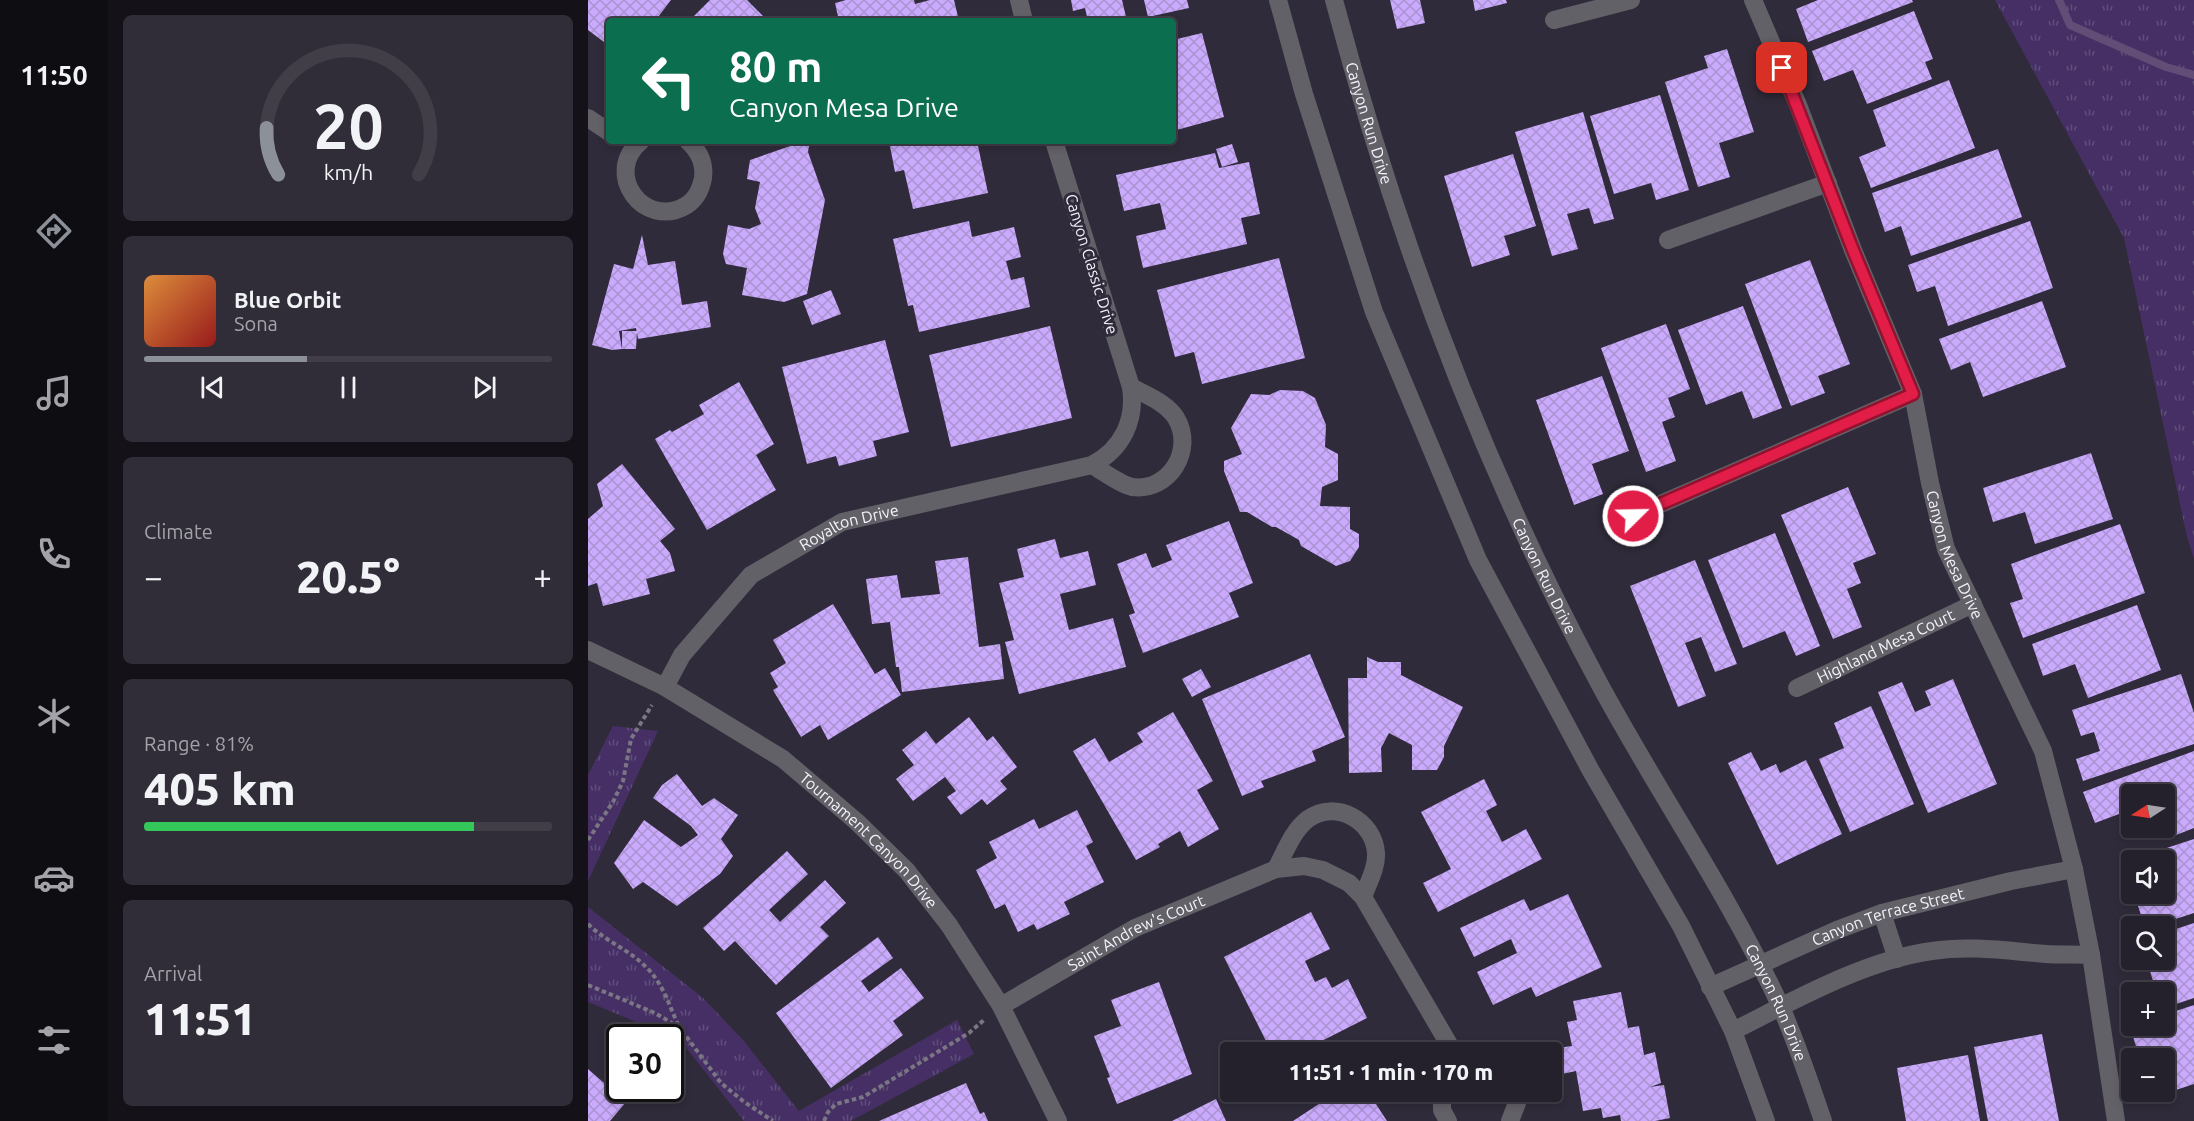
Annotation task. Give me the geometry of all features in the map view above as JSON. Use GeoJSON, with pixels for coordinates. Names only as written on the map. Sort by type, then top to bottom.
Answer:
{"type":"FeatureCollection","features":[{"type":"Feature","properties":{"kind":"street"},"geometry":{"type":"LineString","coordinates":[[1019,0],[1023,18]]}},
{"type":"Feature","properties":{"kind":"street"},"geometry":{"type":"LineString","coordinates":[[1278,0],[1304,94],[1374,312],[1478,560],[1591,771],[1681,926],[1733,1031],[1766,1121]]}},
{"type":"Feature","properties":{"kind":"street","name":"Canyon Run Drive"},"geometry":{"type":"LineString","coordinates":[[1334,0],[1354,77],[1396,214],[1424,292],[1482,437],[1517,517],[1599,683],[1760,965],[1781,1007],[1823,1121]]}},
{"type":"Feature","properties":{"kind":"street"},"geometry":{"type":"LineString","coordinates":[[1554,20],[1631,0]]}},
{"type":"Feature","properties":{"kind":"street","name":"Canyon Mesa Drive"},"geometry":{"type":"LineString","coordinates":[[1753,0],[1798,105],[1913,394],[1929,483],[1946,549],[2043,751],[2074,869],[2091,954],[2116,1121]]}},
{"type":"Feature","properties":{"kind":"street"},"geometry":{"type":"LineString","coordinates":[[588,118],[606,130]]}},
{"type":"Feature","properties":{"kind":"street"},"geometry":{"type":"LineString","coordinates":[[632,144],[626,170],[631,193],[641,204],[663,212],[691,201],[700,189],[702,159],[691,144]]}},
{"type":"Feature","properties":{"kind":"street","name":"Canyon Classic Drive"},"geometry":{"type":"LineString","coordinates":[[1055,144],[1131,387],[1132,410],[1125,433]]}},
{"type":"Feature","properties":{"kind":"street"},"geometry":{"type":"LineString","coordinates":[[1668,240],[1828,183]]}},
{"type":"Feature","properties":{"kind":"street"},"geometry":{"type":"LineString","coordinates":[[1092,465],[1126,485],[1142,487],[1162,480],[1177,464],[1183,444],[1182,433],[1176,418],[1165,406],[1131,387]]}},
{"type":"Feature","properties":{"kind":"street"},"geometry":{"type":"LineString","coordinates":[[1633,516],[1913,394]]}},
{"type":"Feature","properties":{"kind":"street","name":"Royalton Drive"},"geometry":{"type":"LineString","coordinates":[[665,687],[682,655],[751,575],[842,522],[1092,465],[1111,452],[1125,433]]}},
{"type":"Feature","properties":{"kind":"street","name":"Highland Mesa Court"},"geometry":{"type":"LineString","coordinates":[[1797,688],[1973,604]]}},
{"type":"Feature","properties":{"kind":"street","name":"Tournament Canyon Drive"},"geometry":{"type":"LineString","coordinates":[[588,650],[665,687],[783,759],[857,822],[907,872],[949,925],[1001,1006],[1058,1121]]}},
{"type":"Feature","properties":{"kind":"street"},"geometry":{"type":"LineString","coordinates":[[1276,869],[1299,828],[1306,821],[1325,812],[1345,813],[1363,824],[1370,832],[1375,846],[1374,867],[1363,897]]}},
{"type":"Feature","properties":{"kind":"street","name":"Saint Andrew's Court"},"geometry":{"type":"LineString","coordinates":[[1001,1006],[1135,928],[1276,869],[1304,866],[1323,870],[1349,883],[1363,897],[1448,1042]]}},
{"type":"Feature","properties":{"kind":"street","name":"Canyon Terrace Street"},"geometry":{"type":"LineString","coordinates":[[1710,987],[1837,930],[1882,913],[2011,881],[2074,869]]}},
{"type":"Feature","properties":{"kind":"street"},"geometry":{"type":"LineString","coordinates":[[1882,913],[1897,959]]}},
{"type":"Feature","properties":{"kind":"street"},"geometry":{"type":"LineString","coordinates":[[1733,1031],[1816,989],[1897,959],[1931,951],[1968,948],[2048,954],[2091,954]]}},
{"type":"Feature","properties":{"kind":"street"},"geometry":{"type":"LineString","coordinates":[[1442,1102],[1442,1110],[1448,1121]]}},
{"type":"Feature","properties":{"kind":"street"},"geometry":{"type":"LineString","coordinates":[[1510,1121],[1517,1102]]}},
{"type":"Feature","properties":{"kind":"path"},"geometry":{"type":"LineString","coordinates":[[588,840],[623,782],[631,739],[643,717],[665,687]]}},
{"type":"Feature","properties":{"kind":"path"},"geometry":{"type":"LineString","coordinates":[[588,924],[599,935],[636,958],[657,979],[678,1024]]}},
{"type":"Feature","properties":{"kind":"path"},"geometry":{"type":"LineString","coordinates":[[588,985],[655,1013],[673,1024]]}},
{"type":"Feature","properties":{"kind":"path"},"geometry":{"type":"LineString","coordinates":[[824,1121],[828,1112],[836,1104],[863,1097],[969,1033],[1001,1006]]}},
{"type":"Feature","properties":{"kind":"path"},"geometry":{"type":"LineString","coordinates":[[684,1033],[721,1083],[773,1121]]}},
{"type":"Feature","properties":{"kind":"green space"},"geometry":{"type":"Polygon","coordinates":[[[1995,0],[2194,0],[2194,559],[2187,537],[2124,238],[1995,0]]]}},
{"type":"Feature","properties":{"kind":"green space"},"geometry":{"type":"Polygon","coordinates":[[[613,726],[658,731],[588,881],[588,775],[613,726]]]}},
{"type":"Feature","properties":{"kind":"green space"},"geometry":{"type":"Polygon","coordinates":[[[588,907],[703,998],[743,1040],[799,1111],[957,1020],[974,1054],[851,1121],[744,1121],[684,1045],[684,1024],[641,1024],[588,1002],[588,907]]]}},
{"type":"Feature","properties":{"kind":"building"},"geometry":{"type":"Polygon","coordinates":[[[588,0],[671,0],[657,18],[606,18],[604,42],[588,30],[588,0]]]}},
{"type":"Feature","properties":{"kind":"building"},"geometry":{"type":"Polygon","coordinates":[[[710,0],[747,0],[765,18],[692,18],[710,0]]]}},
{"type":"Feature","properties":{"kind":"building"},"geometry":{"type":"Polygon","coordinates":[[[846,0],[914,0],[915,4],[930,0],[954,0],[958,18],[838,18],[835,3],[846,0]]]}},
{"type":"Feature","properties":{"kind":"building"},"geometry":{"type":"Polygon","coordinates":[[[1071,0],[1122,0],[1126,18],[1087,18],[1085,8],[1073,11],[1071,0]]]}},
{"type":"Feature","properties":{"kind":"building"},"geometry":{"type":"Polygon","coordinates":[[[1144,0],[1187,0],[1189,8],[1148,17],[1144,0]]]}},
{"type":"Feature","properties":{"kind":"building"},"geometry":{"type":"Polygon","coordinates":[[[1390,0],[1420,0],[1425,23],[1397,29],[1390,0]]]}},
{"type":"Feature","properties":{"kind":"building"},"geometry":{"type":"Polygon","coordinates":[[[1473,0],[1506,0],[1507,3],[1475,11],[1473,0]]]}},
{"type":"Feature","properties":{"kind":"building"},"geometry":{"type":"Polygon","coordinates":[[[1818,0],[1912,0],[1913,2],[1808,42],[1796,9],[1818,0]]]}},
{"type":"Feature","properties":{"kind":"building"},"geometry":{"type":"Polygon","coordinates":[[[1914,11],[1933,59],[1925,62],[1932,79],[1867,104],[1853,70],[1824,81],[1812,51],[1914,11]]]}},
{"type":"Feature","properties":{"kind":"building"},"geometry":{"type":"Polygon","coordinates":[[[1202,33],[1224,117],[1176,130],[1176,39],[1202,33]]]}},
{"type":"Feature","properties":{"kind":"building"},"geometry":{"type":"Polygon","coordinates":[[[1727,49],[1754,132],[1719,143],[1730,177],[1698,187],[1665,82],[1708,68],[1704,56],[1727,49]]]}},
{"type":"Feature","properties":{"kind":"building"},"geometry":{"type":"Polygon","coordinates":[[[1949,80],[1975,148],[1871,188],[1859,157],[1886,146],[1873,110],[1949,80]]]}},
{"type":"Feature","properties":{"kind":"building"},"geometry":{"type":"Polygon","coordinates":[[[1660,95],[1689,190],[1656,200],[1651,183],[1614,194],[1590,116],[1660,95]]]}},
{"type":"Feature","properties":{"kind":"building"},"geometry":{"type":"Polygon","coordinates":[[[1583,112],[1614,219],[1594,224],[1589,208],[1567,214],[1578,249],[1552,256],[1515,132],[1583,112]]]}},
{"type":"Feature","properties":{"kind":"building"},"geometry":{"type":"Polygon","coordinates":[[[796,144],[809,146],[808,152],[825,200],[807,294],[784,302],[742,295],[747,268],[726,264],[723,254],[728,225],[749,229],[761,224],[755,208],[760,182],[747,179],[750,160],[796,144]]]}},
{"type":"Feature","properties":{"kind":"building"},"geometry":{"type":"Polygon","coordinates":[[[890,144],[978,144],[988,193],[913,209],[904,170],[895,172],[890,144]]]}},
{"type":"Feature","properties":{"kind":"building"},"geometry":{"type":"Polygon","coordinates":[[[1232,144],[1238,162],[1222,167],[1216,149],[1232,144]]]}},
{"type":"Feature","properties":{"kind":"building"},"geometry":{"type":"Polygon","coordinates":[[[1998,149],[2022,217],[1911,256],[1901,226],[1885,232],[1872,193],[1998,149]]]}},
{"type":"Feature","properties":{"kind":"building"},"geometry":{"type":"Polygon","coordinates":[[[1215,153],[1219,168],[1249,162],[1260,214],[1241,218],[1247,244],[1143,268],[1136,236],[1166,229],[1160,203],[1124,211],[1116,175],[1215,153]]]}},
{"type":"Feature","properties":{"kind":"building"},"geometry":{"type":"Polygon","coordinates":[[[1513,154],[1536,226],[1504,236],[1510,255],[1472,267],[1444,176],[1513,154]]]}},
{"type":"Feature","properties":{"kind":"building"},"geometry":{"type":"Polygon","coordinates":[[[969,221],[972,237],[1014,227],[1021,257],[1006,261],[1011,280],[1024,277],[1030,307],[919,332],[913,305],[908,306],[893,239],[969,221]]]}},
{"type":"Feature","properties":{"kind":"building"},"geometry":{"type":"Polygon","coordinates":[[[2030,221],[2053,288],[1948,326],[1935,286],[1917,292],[1908,265],[2030,221]]]}},
{"type":"Feature","properties":{"kind":"building"},"geometry":{"type":"Polygon","coordinates":[[[642,235],[648,265],[675,261],[682,305],[707,301],[711,327],[638,339],[636,328],[619,331],[622,349],[612,350],[592,345],[614,264],[633,269],[642,235]]]}},
{"type":"Feature","properties":{"kind":"building"},"geometry":{"type":"Polygon","coordinates":[[[1279,258],[1305,358],[1202,384],[1194,352],[1175,357],[1157,290],[1279,258]]]}},
{"type":"Feature","properties":{"kind":"building"},"geometry":{"type":"Polygon","coordinates":[[[1810,260],[1850,364],[1818,376],[1825,393],[1791,406],[1745,284],[1810,260]]]}},
{"type":"Feature","properties":{"kind":"building"},"geometry":{"type":"Polygon","coordinates":[[[831,290],[841,314],[812,325],[803,301],[831,290]]]}},
{"type":"Feature","properties":{"kind":"building"},"geometry":{"type":"Polygon","coordinates":[[[2042,301],[2066,367],[1983,397],[1970,362],[1951,370],[1939,339],[2042,301]]]}},
{"type":"Feature","properties":{"kind":"building"},"geometry":{"type":"Polygon","coordinates":[[[1743,306],[1782,408],[1753,419],[1742,391],[1706,405],[1678,330],[1743,306]]]}},
{"type":"Feature","properties":{"kind":"building"},"geometry":{"type":"Polygon","coordinates":[[[1666,324],[1690,389],[1668,398],[1675,417],[1662,422],[1676,461],[1646,472],[1601,348],[1666,324]]]}},
{"type":"Feature","properties":{"kind":"building"},"geometry":{"type":"Polygon","coordinates":[[[1050,326],[1072,418],[951,447],[929,355],[1050,326]]]}},
{"type":"Feature","properties":{"kind":"building"},"geometry":{"type":"Polygon","coordinates":[[[622,331],[637,331],[636,349],[622,349],[622,331]]]}},
{"type":"Feature","properties":{"kind":"building"},"geometry":{"type":"Polygon","coordinates":[[[885,340],[909,432],[873,441],[877,456],[839,466],[836,456],[807,464],[782,367],[885,340]]]}},
{"type":"Feature","properties":{"kind":"building"},"geometry":{"type":"Polygon","coordinates":[[[1602,376],[1629,451],[1592,464],[1603,494],[1574,505],[1536,400],[1602,376]]]}},
{"type":"Feature","properties":{"kind":"building"},"geometry":{"type":"Polygon","coordinates":[[[739,382],[774,444],[756,455],[776,490],[707,530],[655,439],[704,414],[699,405],[739,382]]]}},
{"type":"Feature","properties":{"kind":"building"},"geometry":{"type":"Polygon","coordinates":[[[1280,390],[1303,391],[1315,398],[1326,425],[1325,447],[1338,454],[1338,480],[1322,487],[1320,506],[1350,507],[1350,529],[1359,534],[1359,547],[1350,561],[1336,566],[1301,546],[1299,540],[1276,527],[1272,527],[1247,512],[1240,512],[1224,471],[1224,461],[1242,454],[1231,428],[1251,394],[1269,395],[1280,390]]]}},
{"type":"Feature","properties":{"kind":"building"},"geometry":{"type":"Polygon","coordinates":[[[2091,453],[2113,519],[2035,544],[2025,512],[1993,522],[1983,488],[2091,453]]]}},
{"type":"Feature","properties":{"kind":"building"},"geometry":{"type":"Polygon","coordinates":[[[622,464],[675,529],[660,541],[670,553],[675,571],[646,579],[650,594],[603,606],[597,583],[588,586],[588,519],[603,506],[597,484],[622,464]]]}},
{"type":"Feature","properties":{"kind":"building"},"geometry":{"type":"Polygon","coordinates":[[[1848,487],[1876,554],[1853,563],[1861,583],[1847,589],[1862,627],[1833,639],[1781,515],[1848,487]]]}},
{"type":"Feature","properties":{"kind":"building"},"geometry":{"type":"Polygon","coordinates":[[[1229,521],[1253,583],[1229,593],[1239,617],[1143,653],[1129,615],[1135,613],[1117,564],[1146,553],[1152,568],[1172,560],[1166,545],[1229,521]]]}},
{"type":"Feature","properties":{"kind":"building"},"geometry":{"type":"Polygon","coordinates":[[[2120,524],[2145,593],[2023,638],[2010,603],[2023,599],[2011,564],[2120,524]]]}},
{"type":"Feature","properties":{"kind":"building"},"geometry":{"type":"Polygon","coordinates":[[[1775,533],[1820,646],[1796,656],[1785,631],[1743,648],[1708,560],[1775,533]]]}},
{"type":"Feature","properties":{"kind":"building"},"geometry":{"type":"Polygon","coordinates":[[[1055,539],[1060,558],[1088,551],[1096,585],[1060,594],[1069,630],[1113,618],[1126,667],[1019,694],[1005,642],[1014,640],[999,583],[1024,577],[1017,549],[1055,539]]]}},
{"type":"Feature","properties":{"kind":"building"},"geometry":{"type":"Polygon","coordinates":[[[968,557],[979,647],[1000,644],[1004,679],[902,692],[890,622],[872,624],[866,579],[897,575],[901,598],[940,594],[935,561],[968,557]]]}},
{"type":"Feature","properties":{"kind":"building"},"geometry":{"type":"Polygon","coordinates":[[[1695,560],[1737,664],[1715,672],[1701,637],[1685,643],[1706,696],[1678,707],[1630,586],[1695,560]]]}},
{"type":"Feature","properties":{"kind":"building"},"geometry":{"type":"Polygon","coordinates":[[[833,604],[875,674],[885,668],[901,695],[828,740],[820,725],[801,737],[773,690],[778,687],[770,673],[786,663],[773,640],[833,604]]]}},
{"type":"Feature","properties":{"kind":"building"},"geometry":{"type":"Polygon","coordinates":[[[2137,605],[2161,670],[2088,698],[2075,664],[2043,676],[2032,644],[2137,605]]]}},
{"type":"Feature","properties":{"kind":"building"},"geometry":{"type":"Polygon","coordinates":[[[1310,654],[1345,737],[1312,751],[1316,761],[1261,781],[1264,787],[1242,796],[1202,699],[1310,654]]]}},
{"type":"Feature","properties":{"kind":"building"},"geometry":{"type":"Polygon","coordinates":[[[1367,657],[1378,662],[1401,662],[1401,675],[1463,707],[1444,746],[1444,757],[1437,770],[1412,770],[1412,745],[1389,733],[1381,748],[1382,772],[1349,773],[1348,678],[1367,678],[1367,657]]]}},
{"type":"Feature","properties":{"kind":"building"},"geometry":{"type":"Polygon","coordinates":[[[1201,669],[1211,687],[1192,697],[1182,679],[1201,669]]]}},
{"type":"Feature","properties":{"kind":"building"},"geometry":{"type":"Polygon","coordinates":[[[2181,674],[2194,713],[2194,744],[2083,781],[2076,759],[2100,751],[2094,732],[2081,736],[2072,710],[2181,674]]]}},
{"type":"Feature","properties":{"kind":"building"},"geometry":{"type":"Polygon","coordinates":[[[1953,679],[1997,784],[1928,813],[1878,692],[1902,682],[1915,712],[1931,705],[1925,691],[1953,679]]]}},
{"type":"Feature","properties":{"kind":"building"},"geometry":{"type":"Polygon","coordinates":[[[1871,706],[1914,804],[1850,832],[1819,759],[1844,748],[1834,723],[1871,706]]]}},
{"type":"Feature","properties":{"kind":"building"},"geometry":{"type":"Polygon","coordinates":[[[1173,712],[1213,781],[1197,790],[1219,829],[1188,847],[1180,831],[1158,844],[1160,847],[1136,860],[1073,751],[1095,738],[1109,762],[1143,742],[1137,733],[1173,712]]]}},
{"type":"Feature","properties":{"kind":"building"},"geometry":{"type":"Polygon","coordinates":[[[969,717],[987,741],[993,736],[1017,767],[1000,781],[1007,789],[987,805],[982,799],[961,815],[947,797],[956,791],[945,777],[913,801],[896,779],[914,765],[902,750],[926,731],[936,744],[969,717]]]}},
{"type":"Feature","properties":{"kind":"building"},"geometry":{"type":"Polygon","coordinates":[[[2194,751],[2194,828],[2175,835],[2175,784],[2121,784],[2121,813],[2095,823],[2083,792],[2194,751]]]}},
{"type":"Feature","properties":{"kind":"building"},"geometry":{"type":"Polygon","coordinates":[[[1751,752],[1761,771],[1776,764],[1780,773],[1806,760],[1842,834],[1777,865],[1728,763],[1751,752]]]}},
{"type":"Feature","properties":{"kind":"building"},"geometry":{"type":"Polygon","coordinates":[[[677,774],[702,806],[714,798],[738,815],[721,839],[733,856],[720,874],[677,906],[643,882],[633,889],[614,863],[644,820],[681,847],[698,835],[691,826],[653,798],[662,785],[677,774]]]}},
{"type":"Feature","properties":{"kind":"building"},"geometry":{"type":"Polygon","coordinates":[[[1484,779],[1497,805],[1486,811],[1502,842],[1526,829],[1542,859],[1438,912],[1423,883],[1451,869],[1421,812],[1484,779]]]}},
{"type":"Feature","properties":{"kind":"building"},"geometry":{"type":"Polygon","coordinates":[[[1077,810],[1093,842],[1086,846],[1104,882],[1064,902],[1070,914],[1037,930],[1034,924],[1018,932],[1005,904],[995,909],[976,870],[997,858],[989,842],[1034,819],[1039,829],[1077,810]]]}},
{"type":"Feature","properties":{"kind":"building"},"geometry":{"type":"Polygon","coordinates":[[[2194,839],[2194,913],[2175,919],[2175,916],[2141,916],[2137,904],[2175,904],[2175,850],[2161,850],[2194,839]]]}},
{"type":"Feature","properties":{"kind":"building"},"geometry":{"type":"Polygon","coordinates":[[[787,851],[808,874],[769,910],[780,922],[825,880],[846,903],[820,927],[829,936],[776,985],[735,941],[724,951],[703,928],[787,851]]]}},
{"type":"Feature","properties":{"kind":"building"},"geometry":{"type":"Polygon","coordinates":[[[1568,894],[1602,967],[1536,997],[1531,987],[1493,1005],[1477,972],[1517,953],[1511,939],[1474,957],[1460,928],[1524,899],[1530,911],[1568,894]]]}},
{"type":"Feature","properties":{"kind":"building"},"geometry":{"type":"Polygon","coordinates":[[[1311,912],[1330,949],[1305,961],[1315,982],[1326,977],[1332,988],[1348,979],[1367,1018],[1320,1042],[1266,1042],[1224,957],[1311,912]]]}},
{"type":"Feature","properties":{"kind":"building"},"geometry":{"type":"Polygon","coordinates":[[[2194,923],[2194,998],[2175,1004],[2175,982],[2153,982],[2150,970],[2175,970],[2175,929],[2194,923]]]}},
{"type":"Feature","properties":{"kind":"building"},"geometry":{"type":"Polygon","coordinates":[[[878,937],[893,958],[861,981],[869,992],[901,968],[924,998],[893,1021],[903,1035],[831,1088],[776,1013],[878,937]]]}},
{"type":"Feature","properties":{"kind":"building"},"geometry":{"type":"Polygon","coordinates":[[[1159,982],[1192,1074],[1117,1104],[1107,1078],[1110,1077],[1094,1036],[1121,1026],[1111,1000],[1159,982]]]}},
{"type":"Feature","properties":{"kind":"building"},"geometry":{"type":"Polygon","coordinates":[[[1621,992],[1628,1028],[1639,1026],[1644,1055],[1655,1052],[1661,1083],[1650,1087],[1664,1085],[1670,1118],[1655,1121],[1621,1121],[1620,1115],[1603,1118],[1601,1108],[1583,1111],[1576,1071],[1562,1074],[1562,1047],[1572,1046],[1567,1022],[1577,1020],[1573,1001],[1621,992]]]}},
{"type":"Feature","properties":{"kind":"building"},"geometry":{"type":"Polygon","coordinates":[[[2194,1005],[2194,1084],[2175,1090],[2175,1048],[2137,1048],[2133,1036],[2175,1036],[2175,1011],[2194,1005]]]}},
{"type":"Feature","properties":{"kind":"building"},"geometry":{"type":"Polygon","coordinates":[[[2042,1034],[2059,1121],[1988,1121],[1974,1047],[2042,1034]]]}},
{"type":"Feature","properties":{"kind":"building"},"geometry":{"type":"Polygon","coordinates":[[[1968,1055],[1980,1121],[1906,1121],[1897,1068],[1968,1055]]]}},
{"type":"Feature","properties":{"kind":"building"},"geometry":{"type":"Polygon","coordinates":[[[588,1069],[606,1085],[606,1102],[626,1102],[610,1121],[588,1121],[588,1069]]]}},
{"type":"Feature","properties":{"kind":"building"},"geometry":{"type":"Polygon","coordinates":[[[966,1083],[980,1114],[984,1112],[988,1121],[879,1121],[966,1083]]]}},
{"type":"Feature","properties":{"kind":"building"},"geometry":{"type":"Polygon","coordinates":[[[1216,1099],[1226,1121],[1172,1121],[1216,1099]]]}},
{"type":"Feature","properties":{"kind":"building"},"geometry":{"type":"Polygon","coordinates":[[[1322,1102],[1375,1102],[1387,1121],[1293,1121],[1322,1102]]]}},
{"type":"Feature","properties":{"kind":"waterway"},"geometry":{"type":"LineString","coordinates":[[2059,0],[2070,25],[2166,67],[2194,75]]}},
{"type":"Feature","properties":{"kind":"route"},"geometry":{"type":"LineString","coordinates":[[1633,516],[1913,394],[1853,250],[1782,68]]}}]}
